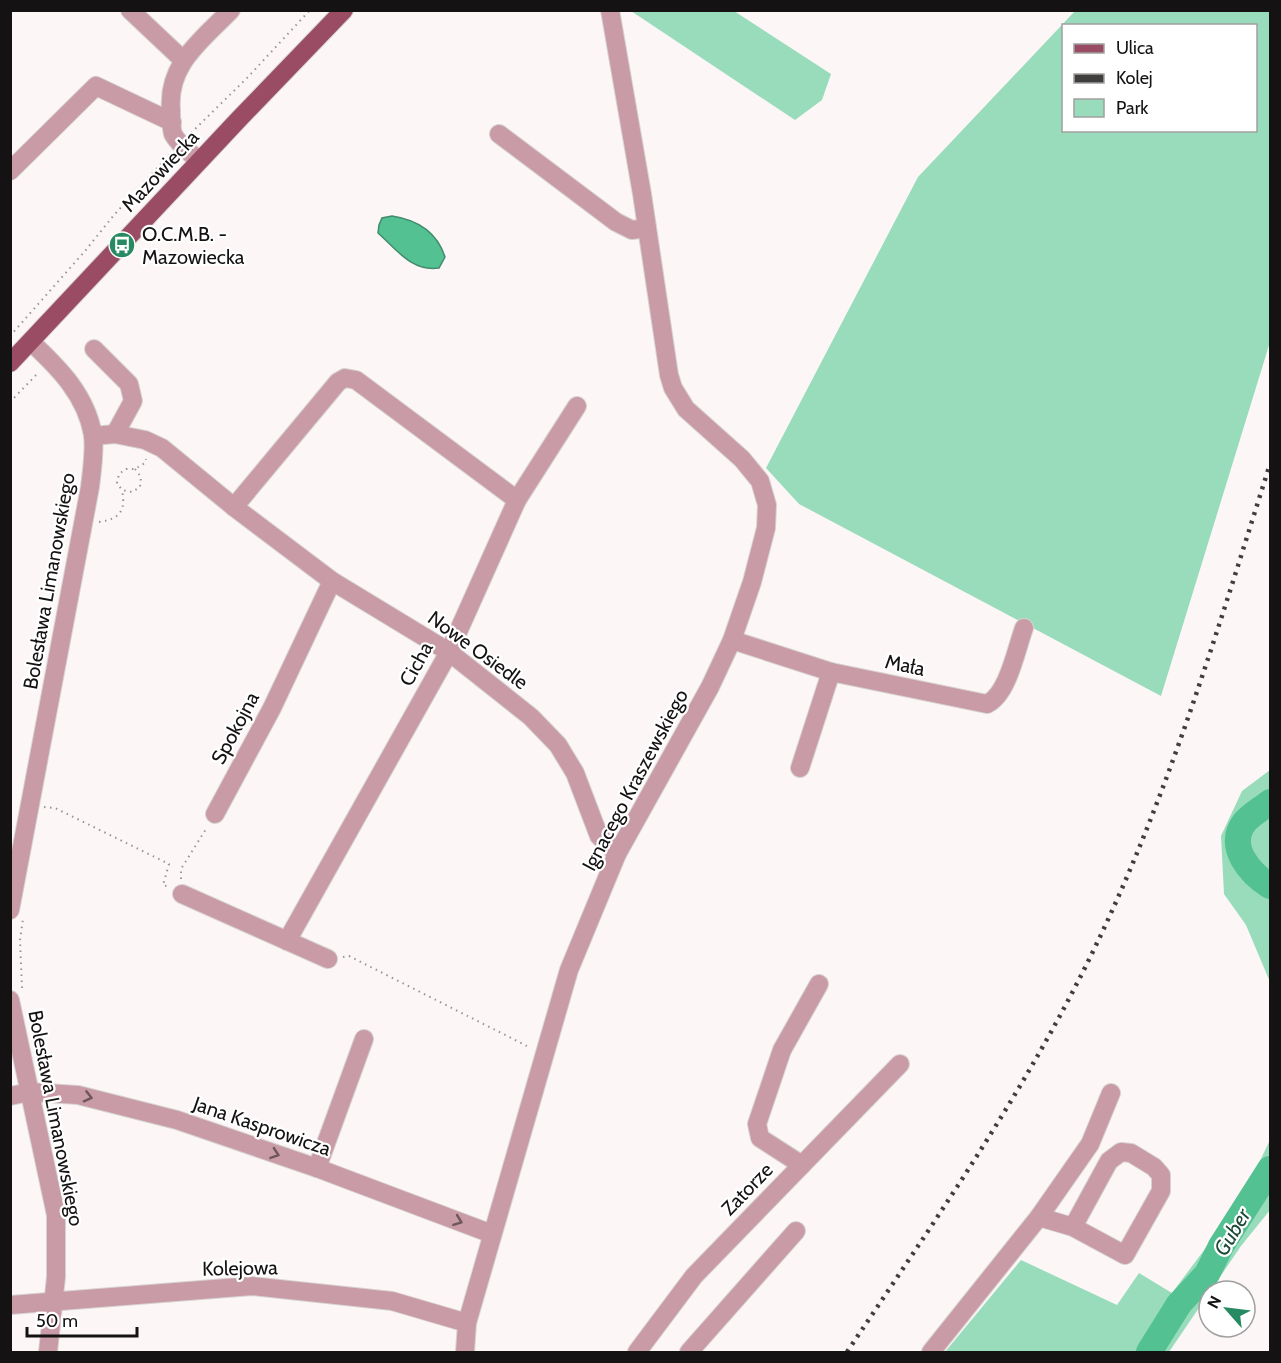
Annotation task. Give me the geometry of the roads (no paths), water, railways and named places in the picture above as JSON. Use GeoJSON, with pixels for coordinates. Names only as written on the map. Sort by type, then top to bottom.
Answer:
{"type":"FeatureCollection","features":[{"type":"Feature","properties":{"kind":"main road","name":"Mazowiecka"},"geometry":{"type":"LineString","coordinates":[[10,363],[199,161],[344,11]]}},
{"type":"Feature","properties":{"kind":"street"},"geometry":{"type":"LineString","coordinates":[[130,10],[183,60]]}},
{"type":"Feature","properties":{"kind":"street"},"geometry":{"type":"LineString","coordinates":[[199,161],[173,133],[170,98],[174,78],[183,60],[231,10]]}},
{"type":"Feature","properties":{"kind":"street","name":"Ignacego Kraszewskiego"},"geometry":{"type":"LineString","coordinates":[[465,1353],[467,1323],[569,970],[617,854],[710,687],[732,640],[752,582],[766,528],[767,505],[763,488],[750,467],[686,409],[674,388],[664,355],[647,228],[610,10]]}},
{"type":"Feature","properties":{"kind":"street"},"geometry":{"type":"LineString","coordinates":[[10,171],[96,86],[172,122]]}},
{"type":"Feature","properties":{"kind":"street"},"geometry":{"type":"LineString","coordinates":[[499,134],[621,225],[632,230],[647,228]]}},
{"type":"Feature","properties":{"kind":"street"},"geometry":{"type":"LineString","coordinates":[[30,342],[66,375],[87,413],[93,436]]}},
{"type":"Feature","properties":{"kind":"street"},"geometry":{"type":"LineString","coordinates":[[94,349],[129,384],[133,401],[115,434]]}},
{"type":"Feature","properties":{"kind":"street"},"geometry":{"type":"LineString","coordinates":[[234,507],[338,382],[345,378],[356,380],[517,500]]}},
{"type":"Feature","properties":{"kind":"street","name":"Cicha"},"geometry":{"type":"LineString","coordinates":[[287,941],[449,652],[517,500],[577,406]]}},
{"type":"Feature","properties":{"kind":"street","name":"Nowe Osiedle"},"geometry":{"type":"LineString","coordinates":[[93,436],[115,434],[145,440],[162,448],[234,507],[332,581],[449,652],[531,717],[558,745],[575,773],[599,836],[617,854]]}},
{"type":"Feature","properties":{"kind":"street","name":"Bolesława Limanowskiego"},"geometry":{"type":"LineString","coordinates":[[17,912],[90,487],[93,436]]}},
{"type":"Feature","properties":{"kind":"street","name":"Spokojna"},"geometry":{"type":"LineString","coordinates":[[214,814],[272,708],[332,581]]}},
{"type":"Feature","properties":{"kind":"street","name":"Mała"},"geometry":{"type":"LineString","coordinates":[[732,640],[831,672],[987,704],[994,701],[1003,690],[1024,628]]}},
{"type":"Feature","properties":{"kind":"street"},"geometry":{"type":"LineString","coordinates":[[800,768],[831,672]]}},
{"type":"Feature","properties":{"kind":"street"},"geometry":{"type":"LineString","coordinates":[[182,894],[328,959]]}},
{"type":"Feature","properties":{"kind":"street"},"geometry":{"type":"LineString","coordinates":[[802,1165],[760,1138],[757,1124],[782,1050],[819,984]]}},
{"type":"Feature","properties":{"kind":"street","name":"Bolesława Limanowskiego"},"geometry":{"type":"LineString","coordinates":[[16,994],[30,1092],[56,1215],[54,1302],[48,1353]]}},
{"type":"Feature","properties":{"kind":"street"},"geometry":{"type":"LineString","coordinates":[[317,1168],[364,1039]]}},
{"type":"Feature","properties":{"kind":"street","name":"Zatorze"},"geometry":{"type":"LineString","coordinates":[[637,1353],[694,1276],[900,1064]]}},
{"type":"Feature","properties":{"kind":"street","name":"Jana Kasprowicza"},"geometry":{"type":"LineString","coordinates":[[10,1096],[30,1092],[78,1095],[177,1120],[317,1168],[492,1234]]}},
{"type":"Feature","properties":{"kind":"street"},"geometry":{"type":"LineString","coordinates":[[931,1353],[1039,1217],[1090,1144],[1111,1092]]}},
{"type":"Feature","properties":{"kind":"street"},"geometry":{"type":"LineString","coordinates":[[1039,1217],[1073,1227],[1125,1255],[1161,1191],[1161,1175],[1154,1167],[1131,1153],[1121,1152],[1109,1161],[1073,1227]]}},
{"type":"Feature","properties":{"kind":"street"},"geometry":{"type":"LineString","coordinates":[[689,1353],[796,1232]]}},
{"type":"Feature","properties":{"kind":"street","name":"Kolejowa"},"geometry":{"type":"LineString","coordinates":[[10,1305],[252,1286],[392,1301],[467,1323]]}},
{"type":"Feature","properties":{"kind":"waterway","name":"Guber"},"geometry":{"type":"LineString","coordinates":[[1270,802],[1244,823],[1239,832],[1238,841],[1243,859],[1255,874],[1270,886]]}},
{"type":"Feature","properties":{"kind":"waterway","name":"Guber"},"geometry":{"type":"LineString","coordinates":[[1149,1352],[1179,1304],[1207,1274],[1221,1246],[1270,1169]]}},
{"type":"Feature","properties":{"kind":"railway"},"geometry":{"type":"LineString","coordinates":[[847,1352],[1012,1100],[1071,995],[1098,941],[1171,765],[1270,464]]}},
{"type":"Feature","properties":{"kind":"place","name":"O.C.M.B. - Mazowiecka"},"geometry":{"type":"Point","coordinates":[122,245]}}]}
